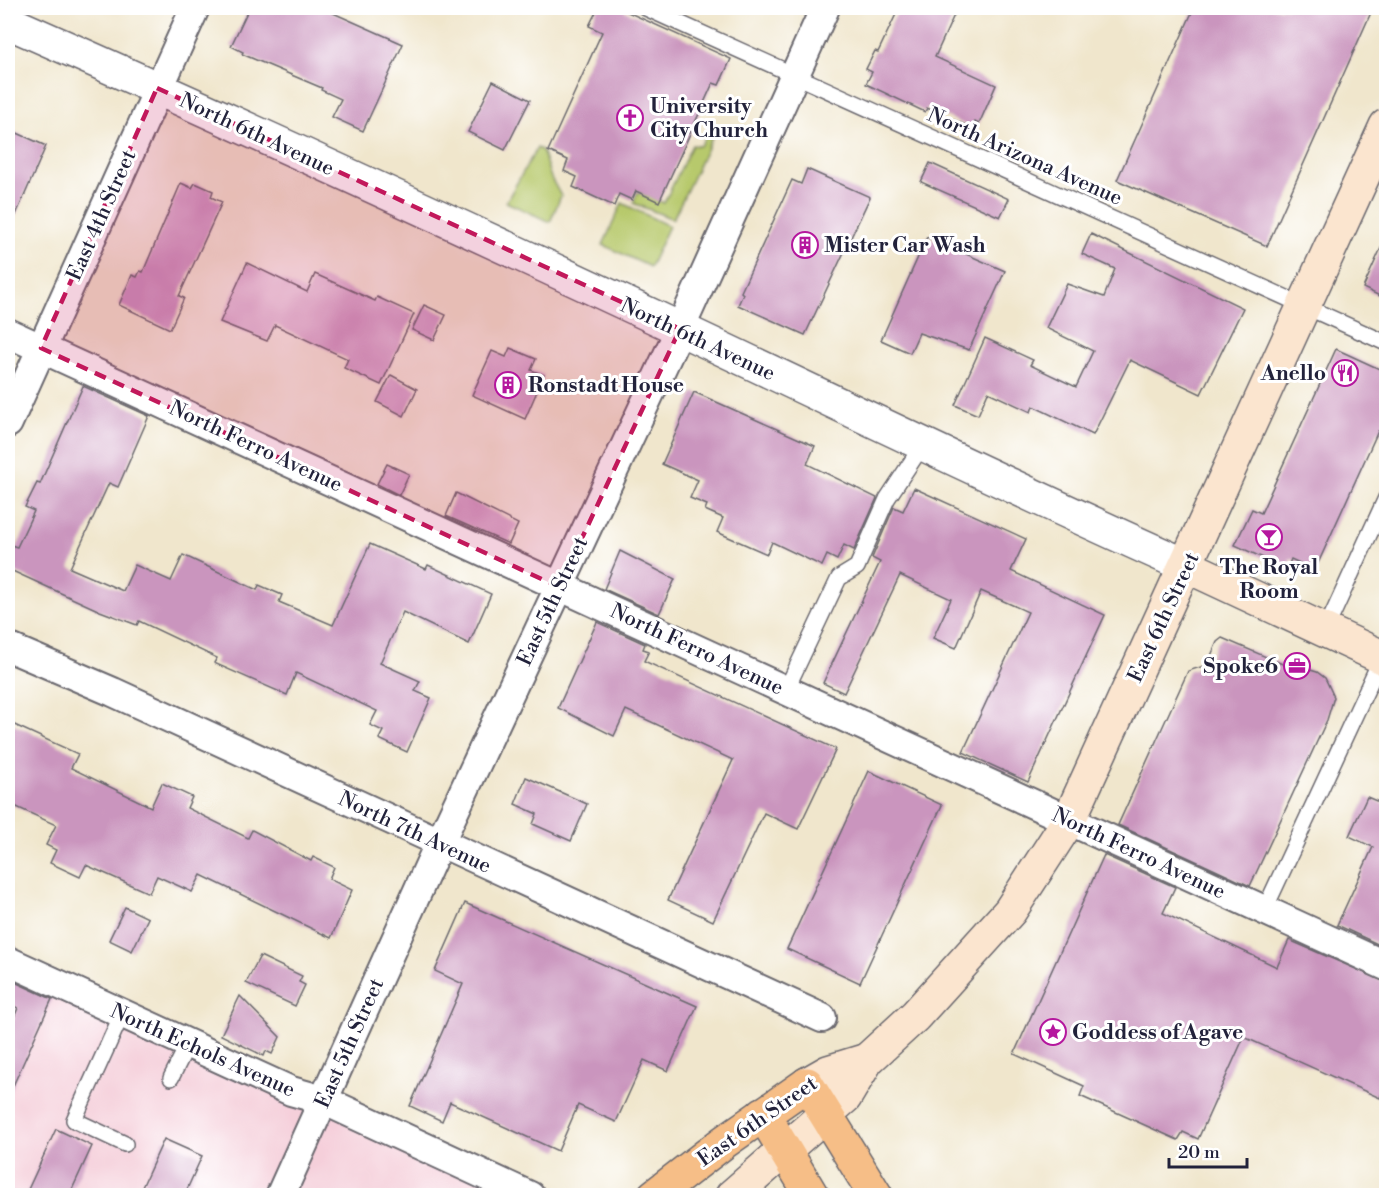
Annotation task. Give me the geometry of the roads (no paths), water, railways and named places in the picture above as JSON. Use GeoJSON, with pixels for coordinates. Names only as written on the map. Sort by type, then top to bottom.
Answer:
{"type":"FeatureCollection","features":[{"type":"Feature","properties":{"kind":"main road","name":"East 6th Street"},"geometry":{"type":"LineString","coordinates":[[732,1196],[845,1097],[867,1060],[915,1016],[1010,911],[1069,820],[1187,566],[1386,126]]}},
{"type":"Feature","properties":{"kind":"main road","name":"North 6th Avenue"},"geometry":{"type":"LineString","coordinates":[[1187,566],[1384,658]]}},
{"type":"Feature","properties":{"kind":"main road","name":"East 6th Street"},"geometry":{"type":"LineString","coordinates":[[654,1196],[807,1084],[828,1072],[867,1060]]}},
{"type":"Feature","properties":{"kind":"main road"},"geometry":{"type":"LineString","coordinates":[[807,1084],[876,1196]]}},
{"type":"Feature","properties":{"kind":"main road"},"geometry":{"type":"LineString","coordinates":[[763,1114],[812,1196]]}},
{"type":"Feature","properties":{"kind":"street","name":"East 4th Street"},"geometry":{"type":"LineString","coordinates":[[8,423],[195,8]]}},
{"type":"Feature","properties":{"kind":"street","name":"East 5th Street"},"geometry":{"type":"LineString","coordinates":[[280,1196],[559,586],[680,329],[825,8]]}},
{"type":"Feature","properties":{"kind":"street","name":"North 6th Avenue"},"geometry":{"type":"LineString","coordinates":[[8,22],[158,88],[680,329],[922,446],[1187,566]]}},
{"type":"Feature","properties":{"kind":"street","name":"North Ferro Avenue"},"geometry":{"type":"LineString","coordinates":[[8,333],[1386,966]]}},
{"type":"Feature","properties":{"kind":"street","name":"North 7th Avenue"},"geometry":{"type":"LineString","coordinates":[[8,647],[113,692],[822,1018]]}},
{"type":"Feature","properties":{"kind":"street","name":"North Echols Avenue"},"geometry":{"type":"LineString","coordinates":[[8,961],[291,1091],[323,1100],[530,1196]]}},
{"type":"Feature","properties":{"kind":"lane","name":"North Arizona Avenue"},"geometry":{"type":"LineString","coordinates":[[646,8],[1386,343]]}},
{"type":"Feature","properties":{"kind":"lane"},"geometry":{"type":"LineString","coordinates":[[786,690],[838,578],[857,567],[887,499],[922,446]]}},
{"type":"Feature","properties":{"kind":"lane"},"geometry":{"type":"LineString","coordinates":[[1325,631],[1386,498]]}},
{"type":"Feature","properties":{"kind":"lane"},"geometry":{"type":"LineString","coordinates":[[1264,911],[1384,658]]}},
{"type":"Feature","properties":{"kind":"lane"},"geometry":{"type":"LineString","coordinates":[[122,1014],[74,1120],[125,1144]]}},
{"type":"Feature","properties":{"kind":"lane"},"geometry":{"type":"LineString","coordinates":[[171,1078],[188,1044]]}},
{"type":"Feature","properties":{"kind":"place","name":"University City Church"},"geometry":{"type":"Point","coordinates":[630,118]}},
{"type":"Feature","properties":{"kind":"place","name":"Mister Car Wash"},"geometry":{"type":"Point","coordinates":[805,245]}},
{"type":"Feature","properties":{"kind":"place","name":"Anello"},"geometry":{"type":"Point","coordinates":[1345,373]}},
{"type":"Feature","properties":{"kind":"place","name":"Ronstadt House"},"geometry":{"type":"Point","coordinates":[508,385]}},
{"type":"Feature","properties":{"kind":"place","name":"The Royal Room"},"geometry":{"type":"Point","coordinates":[1269,537]}},
{"type":"Feature","properties":{"kind":"place","name":"Spoke6"},"geometry":{"type":"Point","coordinates":[1297,666]}},
{"type":"Feature","properties":{"kind":"place","name":"Goddess of Agave"},"geometry":{"type":"Point","coordinates":[1053,1032]}}]}
